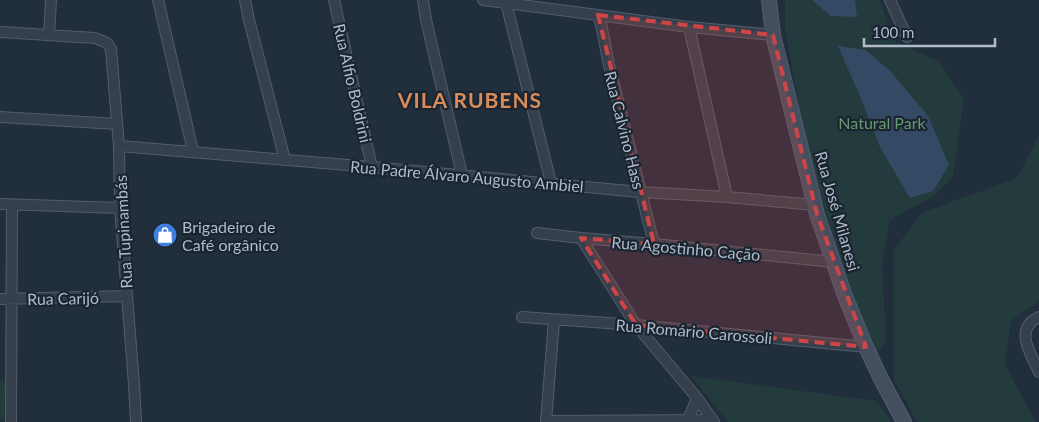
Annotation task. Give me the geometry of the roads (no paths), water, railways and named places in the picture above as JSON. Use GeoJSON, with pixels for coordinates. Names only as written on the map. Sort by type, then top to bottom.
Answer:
{"type":"FeatureCollection","features":[{"type":"Feature","properties":{"kind":"street"},"geometry":{"type":"LineString","coordinates":[[0,32],[49,34],[51,0]]}},
{"type":"Feature","properties":{"kind":"street"},"geometry":{"type":"LineString","coordinates":[[158,0],[193,151]]}},
{"type":"Feature","properties":{"kind":"street"},"geometry":{"type":"LineString","coordinates":[[245,0],[285,160]]}},
{"type":"Feature","properties":{"kind":"street","name":"Rua Alfio Boldrini"},"geometry":{"type":"LineString","coordinates":[[334,0],[372,167]]}},
{"type":"Feature","properties":{"kind":"street"},"geometry":{"type":"LineString","coordinates":[[423,0],[462,176]]}},
{"type":"Feature","properties":{"kind":"street"},"geometry":{"type":"LineString","coordinates":[[483,0],[689,27],[773,35]]}},
{"type":"Feature","properties":{"kind":"street","name":"Rua José Milanesi"},"geometry":{"type":"LineString","coordinates":[[769,0],[773,35],[815,205],[845,296],[880,379],[904,422]]}},
{"type":"Feature","properties":{"kind":"street"},"geometry":{"type":"LineString","coordinates":[[890,0],[907,37]]}},
{"type":"Feature","properties":{"kind":"street"},"geometry":{"type":"LineString","coordinates":[[506,3],[551,183]]}},
{"type":"Feature","properties":{"kind":"street","name":"Rua Calvino Hass"},"geometry":{"type":"LineString","coordinates":[[598,15],[654,244]]}},
{"type":"Feature","properties":{"kind":"street"},"geometry":{"type":"LineString","coordinates":[[689,27],[727,198]]}},
{"type":"Feature","properties":{"kind":"street","name":"Rua Tupinambás"},"geometry":{"type":"LineString","coordinates":[[49,34],[95,38],[107,43],[110,49],[119,146],[120,208],[136,422]]}},
{"type":"Feature","properties":{"kind":"street"},"geometry":{"type":"LineString","coordinates":[[0,117],[117,124]]}},
{"type":"Feature","properties":{"kind":"street","name":"Rua Padre Álvaro Augusto Ambiel"},"geometry":{"type":"LineString","coordinates":[[119,146],[193,151],[640,192],[815,205]]}},
{"type":"Feature","properties":{"kind":"street"},"geometry":{"type":"LineString","coordinates":[[0,204],[120,208]]}},
{"type":"Feature","properties":{"kind":"street"},"geometry":{"type":"LineString","coordinates":[[11,422],[5,299],[12,205]]}},
{"type":"Feature","properties":{"kind":"street","name":"Rua Agostinho Cação"},"geometry":{"type":"LineString","coordinates":[[537,233],[834,262]]}},
{"type":"Feature","properties":{"kind":"street"},"geometry":{"type":"LineString","coordinates":[[581,238],[636,325],[714,421]]}},
{"type":"Feature","properties":{"kind":"street","name":"Rua Carijó"},"geometry":{"type":"LineString","coordinates":[[5,299],[126,296]]}},
{"type":"Feature","properties":{"kind":"street","name":"Rua Romário Carossoli"},"geometry":{"type":"LineString","coordinates":[[522,317],[636,325],[866,347]]}},
{"type":"Feature","properties":{"kind":"street"},"geometry":{"type":"LineString","coordinates":[[1039,317],[1031,322],[1025,333],[1028,347],[1039,372]]}},
{"type":"Feature","properties":{"kind":"street"},"geometry":{"type":"LineString","coordinates":[[554,320],[546,421],[714,421]]}},
{"type":"Feature","properties":{"kind":"street"},"geometry":{"type":"LineString","coordinates":[[688,420],[697,398]]}},
{"type":"Feature","properties":{"kind":"water"},"geometry":{"type":"Polygon","coordinates":[[[812,0],[855,0],[857,17],[831,16],[812,0]]]}},
{"type":"Feature","properties":{"kind":"water"},"geometry":{"type":"Polygon","coordinates":[[[838,46],[866,50],[891,72],[928,116],[949,165],[933,191],[910,198],[880,147],[838,46]]]}},
{"type":"Feature","properties":{"kind":"place","name":"Brigadeiro de Café orgânico"},"geometry":{"type":"Point","coordinates":[165,235]}},
{"type":"Feature","properties":{"kind":"district","name":"VILA RUBENS"},"geometry":{"type":"Point","coordinates":[470,99]}},
{"type":"Feature","properties":{"kind":"park label","name":"Natural Park"},"geometry":{"type":"Point","coordinates":[882,122]}}]}
